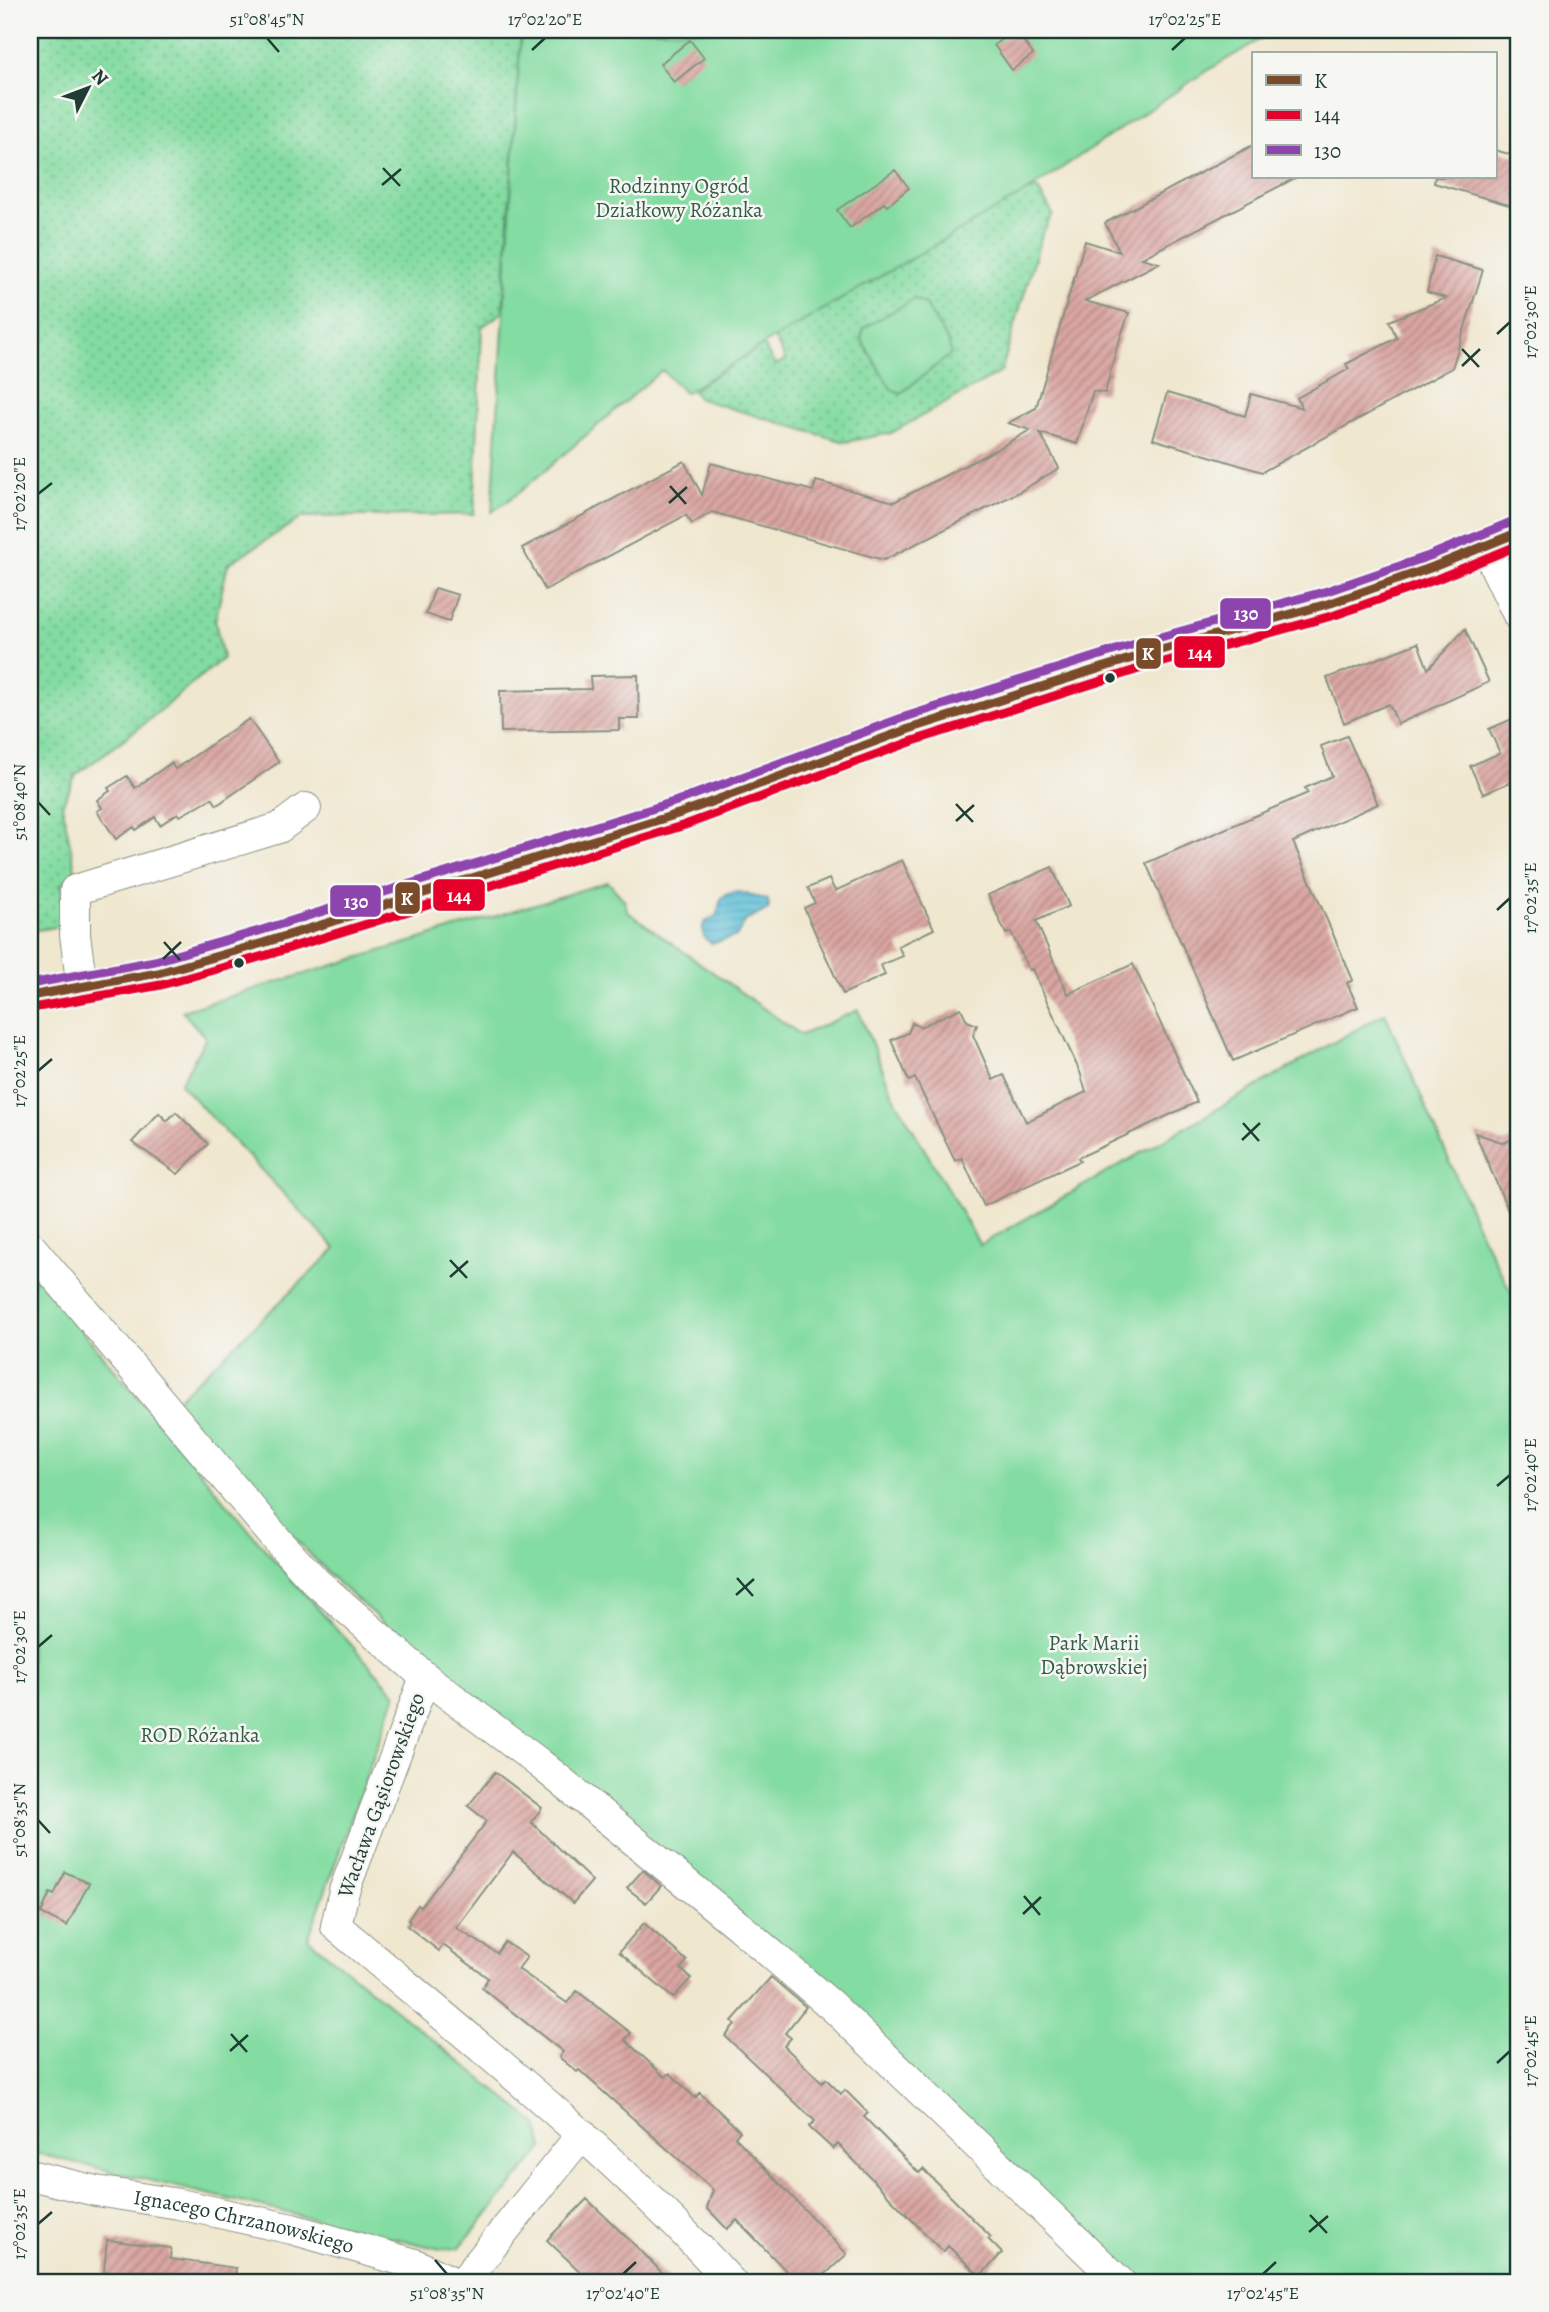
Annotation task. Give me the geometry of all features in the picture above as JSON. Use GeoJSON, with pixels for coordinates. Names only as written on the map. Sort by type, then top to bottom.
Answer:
{"type":"FeatureCollection","features":[{"type":"Feature","properties":{"kind":"street"},"geometry":{"type":"LineString","coordinates":[[30,996],[158,973],[210,959],[681,813],[909,729],[1139,656],[1331,603],[1433,567],[1519,532]]}},
{"type":"Feature","properties":{"kind":"street"},"geometry":{"type":"LineString","coordinates":[[1486,546],[1519,617]]}},
{"type":"Feature","properties":{"kind":"street"},"geometry":{"type":"LineString","coordinates":[[82,987],[75,935],[75,890],[279,828],[306,808]]}},
{"type":"Feature","properties":{"kind":"street","name":"Wacława Gąsiorowskiego"},"geometry":{"type":"LineString","coordinates":[[30,1246],[279,1542],[316,1582],[425,1677],[344,1891],[336,1926],[582,2134],[697,2245],[731,2282]]}},
{"type":"Feature","properties":{"kind":"street"},"geometry":{"type":"LineString","coordinates":[[425,1677],[540,1763],[741,1927],[822,1997],[1120,2282]]}},
{"type":"Feature","properties":{"kind":"street"},"geometry":{"type":"LineString","coordinates":[[463,2282],[582,2134]]}},
{"type":"Feature","properties":{"kind":"street","name":"Ignacego Chrzanowskiego"},"geometry":{"type":"LineString","coordinates":[[30,2175],[96,2191],[179,2204],[292,2229],[415,2264],[453,2282]]}},
{"type":"Feature","properties":{"kind":"green space"},"geometry":{"type":"Polygon","coordinates":[[[30,30],[521,30],[503,312],[482,327],[474,514],[303,517],[228,564],[215,621],[223,658],[144,724],[76,775],[62,805],[77,878],[62,883],[63,926],[30,931],[30,30]]]}},
{"type":"Feature","properties":{"kind":"green space","name":"Rodzinny Ogród Działkowy Różanka"},"geometry":{"type":"Polygon","coordinates":[[[521,30],[1276,30],[1205,72],[1026,192],[774,338],[685,393],[662,370],[521,491],[492,512],[521,30]]]}},
{"type":"Feature","properties":{"kind":"green space"},"geometry":{"type":"Polygon","coordinates":[[[1037,188],[1053,214],[1042,234],[1001,372],[891,433],[845,442],[699,399],[692,390],[763,345],[775,365],[786,360],[774,338],[1037,188]]]}},
{"type":"Feature","properties":{"kind":"green space"},"geometry":{"type":"Polygon","coordinates":[[[914,299],[925,304],[949,343],[951,354],[901,393],[891,389],[861,339],[864,328],[914,299]]]}},
{"type":"Feature","properties":{"kind":"green space","name":"Park Marii Dąbrowskiej"},"geometry":{"type":"Polygon","coordinates":[[[608,882],[624,900],[628,912],[801,1035],[858,1010],[893,1095],[980,1245],[1385,1013],[1481,1234],[1519,1304],[1519,2282],[1135,2282],[339,1584],[274,1517],[175,1401],[336,1249],[180,1084],[206,1038],[182,1011],[608,882]]]}},
{"type":"Feature","properties":{"kind":"green space","name":"ROD Różanka"},"geometry":{"type":"Polygon","coordinates":[[[36,1276],[275,1561],[396,1694],[308,1939],[537,2124],[543,2148],[459,2248],[440,2249],[30,2152],[30,1292],[36,1276]]]}},
{"type":"Feature","properties":{"kind":"water"},"geometry":{"type":"Polygon","coordinates":[[[740,892],[768,900],[769,909],[745,921],[737,936],[712,944],[704,935],[704,923],[717,915],[720,901],[725,895],[740,892]]]}},
{"type":"Feature","properties":{"kind":"building"},"geometry":{"type":"Polygon","coordinates":[[[1015,30],[1033,54],[1012,70],[994,45],[1015,30]]]}},
{"type":"Feature","properties":{"kind":"building"},"geometry":{"type":"Polygon","coordinates":[[[690,40],[704,58],[674,82],[660,64],[690,40]]]}},
{"type":"Feature","properties":{"kind":"building"},"geometry":{"type":"Polygon","coordinates":[[[1252,146],[1252,178],[1295,178],[1142,258],[1159,263],[1085,301],[1129,313],[1105,393],[1093,391],[1077,444],[1040,433],[1059,468],[1019,492],[884,560],[712,512],[692,524],[686,515],[545,590],[522,548],[684,461],[702,495],[711,463],[813,491],[816,481],[894,502],[1030,430],[1008,423],[1036,408],[1085,241],[1120,252],[1105,223],[1252,146]]]}},
{"type":"Feature","properties":{"kind":"building"},"geometry":{"type":"Polygon","coordinates":[[[1496,150],[1519,157],[1519,208],[1434,183],[1435,178],[1496,178],[1496,150]]]}},
{"type":"Feature","properties":{"kind":"building"},"geometry":{"type":"Polygon","coordinates":[[[895,170],[909,188],[887,206],[884,203],[850,228],[837,210],[895,170]]]}},
{"type":"Feature","properties":{"kind":"building"},"geometry":{"type":"Polygon","coordinates":[[[1435,256],[1483,270],[1452,368],[1262,472],[1153,439],[1167,393],[1245,416],[1251,394],[1302,408],[1297,398],[1349,369],[1346,364],[1397,338],[1389,321],[1446,298],[1427,292],[1435,256]]]}},
{"type":"Feature","properties":{"kind":"building"},"geometry":{"type":"Polygon","coordinates":[[[435,588],[458,595],[449,622],[426,614],[435,588]]]}},
{"type":"Feature","properties":{"kind":"building"},"geometry":{"type":"Polygon","coordinates":[[[1465,629],[1489,682],[1398,724],[1389,704],[1344,723],[1327,678],[1418,643],[1428,669],[1465,629]]]}},
{"type":"Feature","properties":{"kind":"building"},"geometry":{"type":"Polygon","coordinates":[[[638,675],[639,719],[619,719],[619,730],[501,732],[500,691],[591,689],[590,676],[638,675]]]}},
{"type":"Feature","properties":{"kind":"building"},"geometry":{"type":"Polygon","coordinates":[[[1519,716],[1519,796],[1513,781],[1483,794],[1470,766],[1500,753],[1489,729],[1519,716]]]}},
{"type":"Feature","properties":{"kind":"building"},"geometry":{"type":"Polygon","coordinates":[[[249,719],[279,762],[217,805],[212,798],[180,816],[178,813],[160,825],[155,817],[116,839],[97,811],[102,808],[97,800],[110,791],[108,788],[127,776],[135,788],[171,763],[175,769],[249,719]]]}},
{"type":"Feature","properties":{"kind":"building"},"geometry":{"type":"Polygon","coordinates":[[[1347,736],[1378,804],[1293,842],[1353,980],[1347,983],[1358,1007],[1233,1061],[1146,863],[1308,793],[1305,788],[1332,776],[1321,746],[1347,736]]]}},
{"type":"Feature","properties":{"kind":"building"},"geometry":{"type":"Polygon","coordinates":[[[902,860],[934,929],[898,946],[903,956],[881,965],[885,975],[843,994],[804,908],[815,903],[808,888],[829,879],[835,891],[902,860]]]}},
{"type":"Feature","properties":{"kind":"building"},"geometry":{"type":"Polygon","coordinates":[[[1052,867],[1069,906],[1036,921],[1068,994],[1133,964],[1197,1102],[984,1206],[962,1158],[955,1161],[915,1078],[909,1081],[891,1040],[908,1033],[912,1023],[920,1027],[961,1008],[967,1021],[977,1025],[973,1035],[993,1080],[1004,1075],[1026,1122],[1086,1092],[1080,1072],[1032,969],[1029,970],[1011,932],[1006,934],[988,895],[1052,867]]]}},
{"type":"Feature","properties":{"kind":"building"},"geometry":{"type":"Polygon","coordinates":[[[176,1112],[208,1144],[178,1174],[132,1142],[159,1113],[167,1121],[176,1112]]]}},
{"type":"Feature","properties":{"kind":"building"},"geometry":{"type":"Polygon","coordinates":[[[1475,1133],[1504,1143],[1519,1136],[1519,1236],[1475,1133]]]}},
{"type":"Feature","properties":{"kind":"building"},"geometry":{"type":"Polygon","coordinates":[[[495,1772],[542,1808],[531,1822],[592,1881],[573,1903],[513,1852],[456,1928],[497,1953],[505,1942],[527,1957],[518,1969],[567,2003],[577,1991],[631,2033],[625,2040],[665,2077],[670,2073],[695,2098],[700,2093],[740,2131],[735,2137],[847,2254],[817,2282],[797,2282],[737,2220],[727,2229],[707,2208],[713,2190],[579,2070],[577,2072],[559,2057],[563,2052],[482,1988],[488,1978],[443,1945],[439,1951],[407,1926],[418,1905],[421,1907],[487,1821],[468,1806],[495,1772]]]}},
{"type":"Feature","properties":{"kind":"building"},"geometry":{"type":"Polygon","coordinates":[[[643,1870],[661,1886],[646,1903],[627,1888],[643,1870]]]}},
{"type":"Feature","properties":{"kind":"building"},"geometry":{"type":"Polygon","coordinates":[[[65,1872],[89,1883],[67,1926],[41,1913],[50,1893],[54,1895],[65,1872]]]}},
{"type":"Feature","properties":{"kind":"building"},"geometry":{"type":"Polygon","coordinates":[[[644,1923],[687,1961],[681,1969],[691,1978],[673,1998],[619,1952],[644,1923]]]}},
{"type":"Feature","properties":{"kind":"building"},"geometry":{"type":"Polygon","coordinates":[[[771,1977],[806,2007],[785,2033],[791,2038],[784,2046],[822,2083],[826,2079],[841,2094],[845,2090],[868,2113],[864,2117],[919,2173],[923,2169],[991,2237],[988,2239],[1002,2253],[980,2276],[948,2246],[943,2252],[838,2144],[833,2149],[809,2127],[815,2121],[725,2036],[735,2024],[732,2021],[771,1977]]]}},
{"type":"Feature","properties":{"kind":"building"},"geometry":{"type":"Polygon","coordinates":[[[587,2199],[671,2282],[591,2282],[547,2240],[587,2199]]]}},
{"type":"Feature","properties":{"kind":"building"},"geometry":{"type":"Polygon","coordinates":[[[107,2240],[171,2248],[170,2259],[236,2268],[235,2282],[103,2282],[107,2240]]]}},
{"type":"Feature","properties":{"kind":"transit line","name":"130"},"geometry":{"type":"LineString","coordinates":[[30,984],[155,961],[677,801],[905,717],[1135,644],[1327,591],[1429,556],[1514,521]]}},
{"type":"Feature","properties":{"kind":"transit line","name":"K"},"geometry":{"type":"LineString","coordinates":[[30,996],[158,973],[681,813],[909,729],[1139,656],[1331,603],[1433,567],[1519,532]]}},
{"type":"Feature","properties":{"kind":"transit line","name":"144"},"geometry":{"type":"LineString","coordinates":[[32,1008],[161,985],[267,955],[685,825],[913,741],[1142,668],[1335,615],[1437,579],[1519,545]]}}]}
